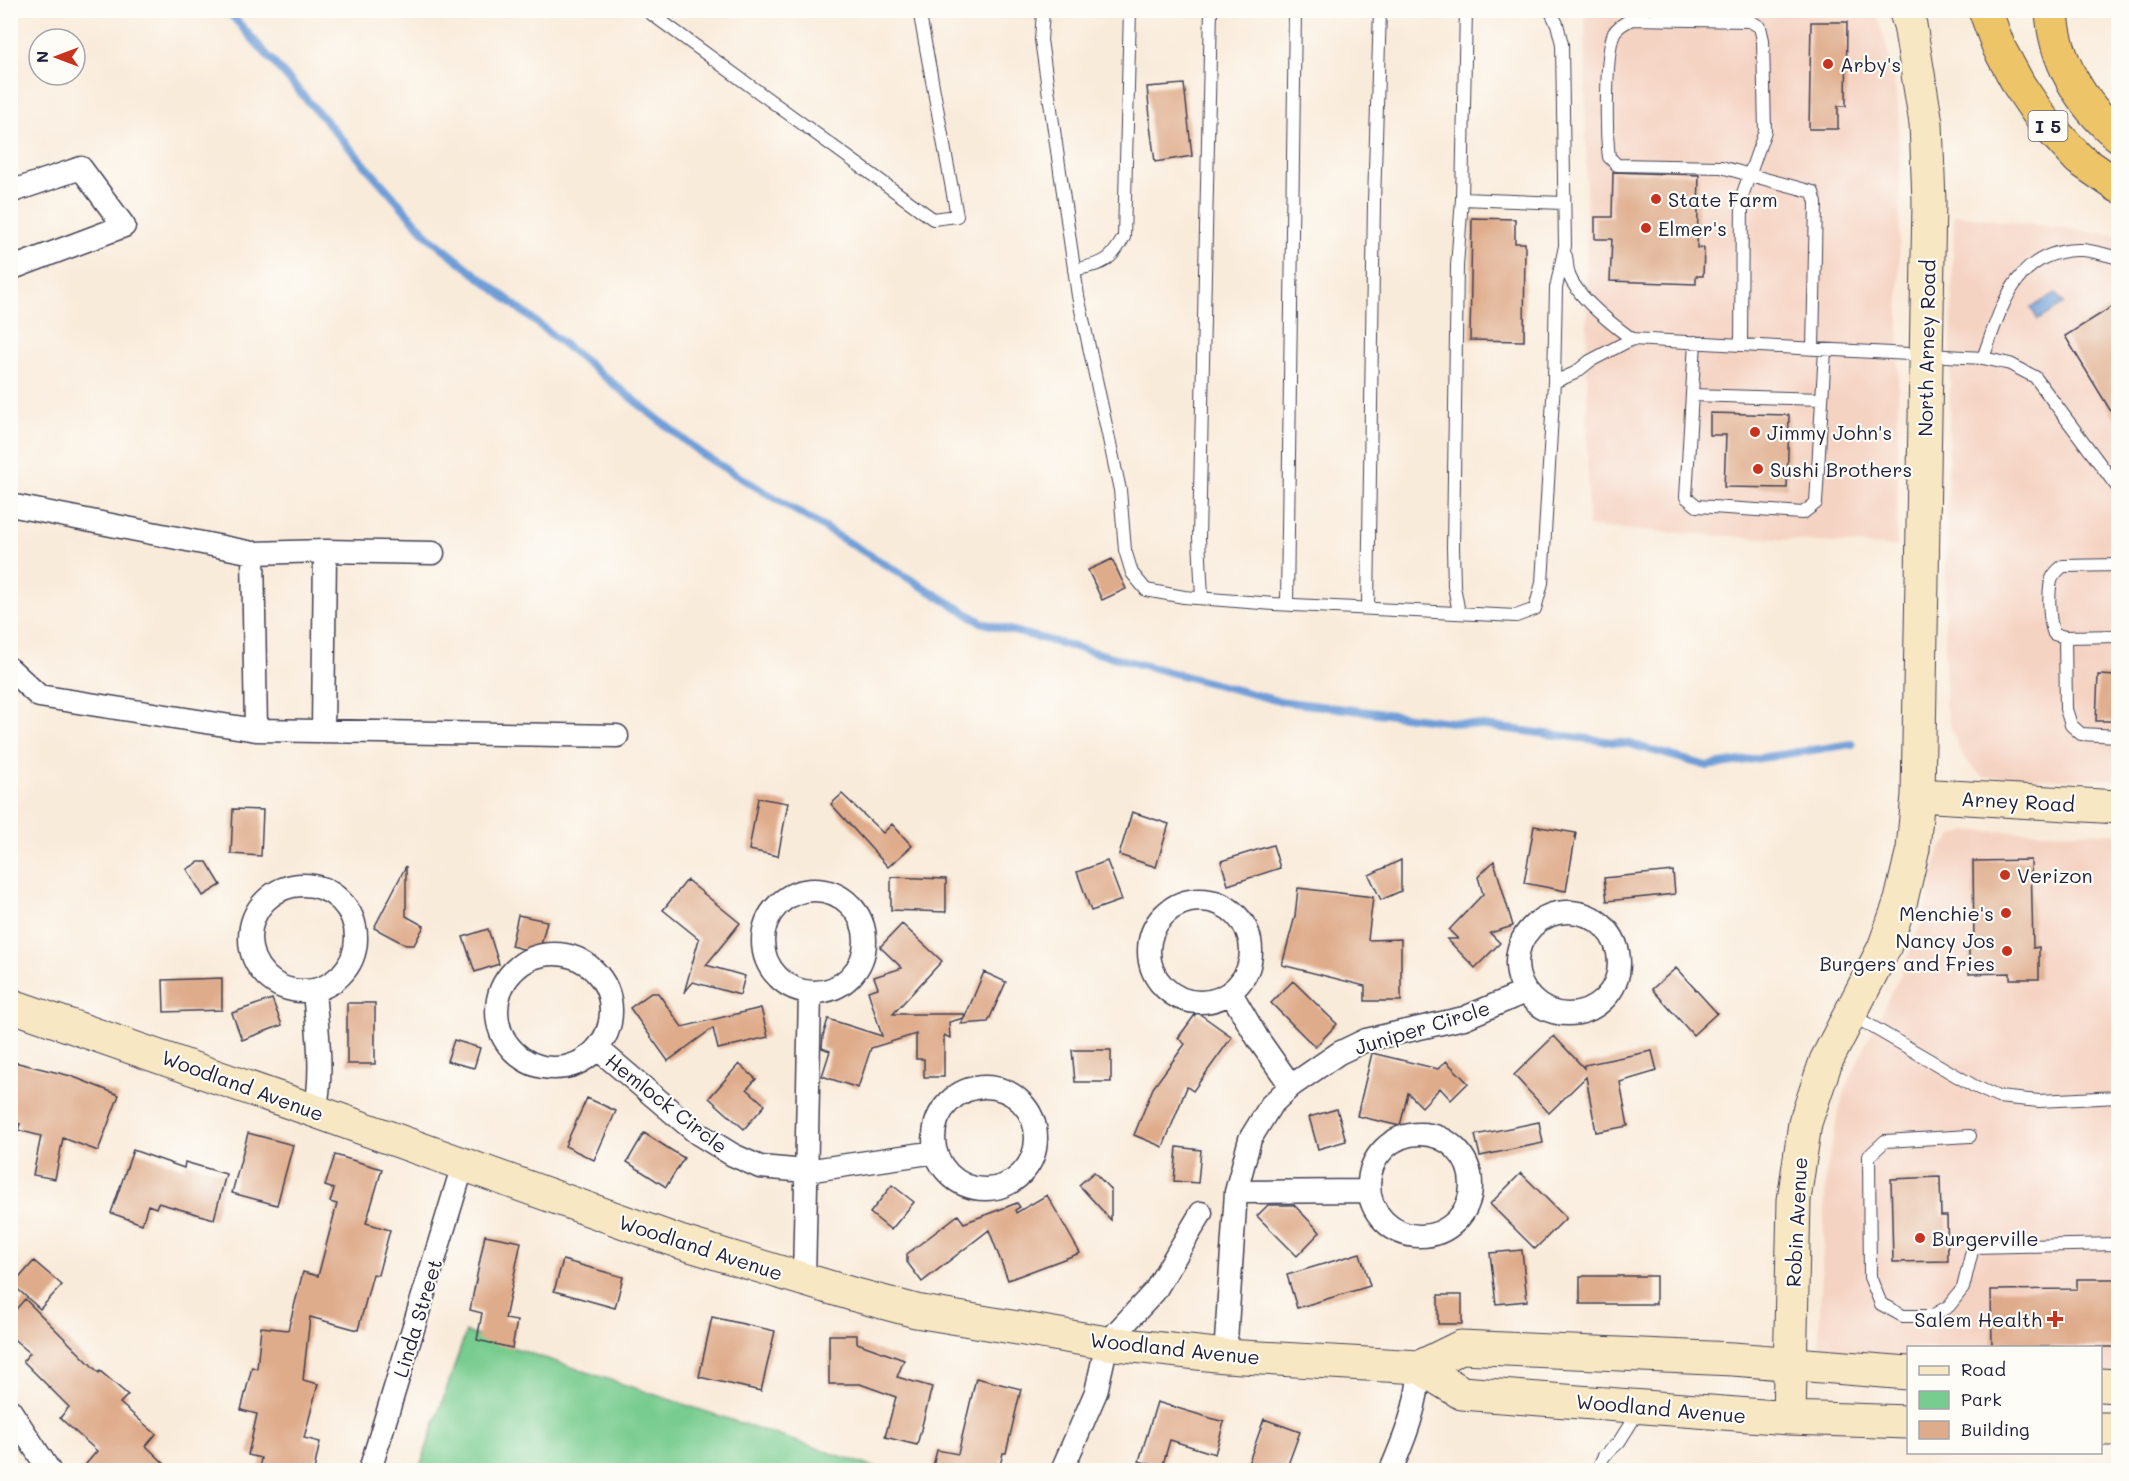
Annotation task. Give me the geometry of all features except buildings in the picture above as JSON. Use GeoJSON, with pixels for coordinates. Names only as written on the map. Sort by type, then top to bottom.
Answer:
{"type":"FeatureCollection","features":[{"type":"Feature","properties":{"kind":"highway","name":"I 5"},"geometry":{"type":"LineString","coordinates":[[1985,10],[1999,48],[2019,85],[2042,119],[2079,159],[2118,186]]}},
{"type":"Feature","properties":{"kind":"highway","name":"I 5"},"geometry":{"type":"LineString","coordinates":[[2052,10],[2052,25],[2061,55],[2079,93],[2118,135]]}},
{"type":"Feature","properties":{"kind":"street","name":"North Arney Road"},"geometry":{"type":"LineString","coordinates":[[1905,10],[1910,25],[1926,123],[1929,202],[1918,795]]}},
{"type":"Feature","properties":{"kind":"street"},"geometry":{"type":"LineString","coordinates":[[10,192],[81,168],[124,226],[10,269]]}},
{"type":"Feature","properties":{"kind":"street"},"geometry":{"type":"LineString","coordinates":[[10,505],[253,553],[325,551],[433,553]]}},
{"type":"Feature","properties":{"kind":"street"},"geometry":{"type":"LineString","coordinates":[[322,731],[325,551]]}},
{"type":"Feature","properties":{"kind":"street"},"geometry":{"type":"LineString","coordinates":[[253,553],[256,730]]}},
{"type":"Feature","properties":{"kind":"street"},"geometry":{"type":"LineString","coordinates":[[10,669],[39,696],[256,730],[617,736]]}},
{"type":"Feature","properties":{"kind":"street","name":"Arney Road"},"geometry":{"type":"LineString","coordinates":[[1918,795],[2118,807]]}},
{"type":"Feature","properties":{"kind":"street","name":"Robin Avenue"},"geometry":{"type":"LineString","coordinates":[[1789,1418],[1794,1200],[1804,1123],[1826,1061],[1884,948],[1901,900],[1913,849],[1918,795]]}},
{"type":"Feature","properties":{"kind":"street"},"geometry":{"type":"LineString","coordinates":[[294,885],[310,885],[335,895],[346,907],[354,922],[355,950],[346,969],[334,982],[314,991],[299,992],[286,989],[264,974],[253,958],[250,935],[257,912],[277,891],[294,885]]}},
{"type":"Feature","properties":{"kind":"street"},"geometry":{"type":"LineString","coordinates":[[817,889],[836,894],[852,906],[861,921],[865,938],[862,958],[849,978],[829,990],[810,992],[785,983],[773,973],[764,956],[763,932],[770,913],[782,900],[801,890],[817,889]]}},
{"type":"Feature","properties":{"kind":"street"},"geometry":{"type":"LineString","coordinates":[[1204,900],[1223,905],[1239,917],[1248,932],[1252,949],[1249,969],[1243,981],[1231,993],[1216,1001],[1197,1003],[1171,995],[1160,984],[1151,965],[1149,943],[1157,924],[1169,910],[1188,901],[1204,900]]}},
{"type":"Feature","properties":{"kind":"street"},"geometry":{"type":"LineString","coordinates":[[1571,911],[1590,916],[1606,928],[1616,943],[1619,960],[1617,980],[1599,1004],[1583,1012],[1564,1015],[1539,1006],[1525,992],[1518,976],[1517,954],[1524,935],[1536,921],[1556,912],[1571,911]]}},
{"type":"Feature","properties":{"kind":"street","name":"Hemlock Circle"},"geometry":{"type":"LineString","coordinates":[[542,954],[568,954],[595,969],[611,998],[609,1029],[598,1049],[583,1061],[565,1068],[545,1068],[528,1063],[513,1052],[499,1029],[498,997],[516,967],[542,954]]}},
{"type":"Feature","properties":{"kind":"street"},"geometry":{"type":"LineString","coordinates":[[314,991],[320,1069],[320,1091],[315,1111]]}},
{"type":"Feature","properties":{"kind":"street"},"geometry":{"type":"LineString","coordinates":[[804,1281],[810,992]]}},
{"type":"Feature","properties":{"kind":"street","name":"Juniper Circle"},"geometry":{"type":"LineString","coordinates":[[1225,1356],[1236,1192],[1250,1139],[1272,1105],[1292,1086],[1340,1053],[1366,1040],[1464,1018],[1525,992]]}},
{"type":"Feature","properties":{"kind":"street"},"geometry":{"type":"LineString","coordinates":[[1231,993],[1258,1039],[1292,1086]]}},
{"type":"Feature","properties":{"kind":"street","name":"Woodland Avenue"},"geometry":{"type":"LineString","coordinates":[[10,1005],[680,1242],[804,1281],[916,1311],[1107,1343],[1225,1356],[1420,1368],[1462,1393],[1789,1418],[1907,1422]]}},
{"type":"Feature","properties":{"kind":"street","name":"Hemlock Circle"},"geometry":{"type":"LineString","coordinates":[[598,1049],[697,1132],[733,1155],[760,1167],[806,1171],[936,1152]]}},
{"type":"Feature","properties":{"kind":"street"},"geometry":{"type":"LineString","coordinates":[[989,1087],[1008,1092],[1024,1104],[1033,1119],[1037,1136],[1034,1156],[1021,1176],[1001,1188],[982,1190],[957,1181],[945,1171],[936,1152],[934,1130],[942,1111],[954,1097],[974,1088],[989,1087]]}},
{"type":"Feature","properties":{"kind":"street"},"geometry":{"type":"LineString","coordinates":[[1423,1133],[1442,1138],[1458,1150],[1467,1165],[1471,1182],[1468,1202],[1462,1214],[1450,1226],[1435,1234],[1416,1236],[1391,1228],[1379,1217],[1371,1203],[1368,1191],[1370,1172],[1376,1157],[1388,1144],[1408,1135],[1423,1133]]}},
{"type":"Feature","properties":{"kind":"street","name":"Linda Street"},"geometry":{"type":"LineString","coordinates":[[370,1470],[463,1165]]}},
{"type":"Feature","properties":{"kind":"street"},"geometry":{"type":"LineString","coordinates":[[1236,1192],[1368,1191]]}},
{"type":"Feature","properties":{"kind":"street"},"geometry":{"type":"LineString","coordinates":[[1062,1470],[1096,1392],[1107,1343],[1155,1292],[1201,1213]]}},
{"type":"Feature","properties":{"kind":"street"},"geometry":{"type":"LineString","coordinates":[[1391,1470],[1414,1411],[1420,1368],[1461,1347],[1733,1359],[1907,1373]]}},
{"type":"Feature","properties":{"kind":"street"},"geometry":{"type":"LineString","coordinates":[[2102,1385],[2118,1386]]}},
{"type":"Feature","properties":{"kind":"street"},"geometry":{"type":"LineString","coordinates":[[10,1410],[49,1470]]}},
{"type":"Feature","properties":{"kind":"street"},"geometry":{"type":"LineString","coordinates":[[2102,1429],[2118,1429]]}},
{"type":"Feature","properties":{"kind":"lane"},"geometry":{"type":"LineString","coordinates":[[646,10],[933,219],[957,216],[919,10]]}},
{"type":"Feature","properties":{"kind":"lane"},"geometry":{"type":"LineString","coordinates":[[1045,10],[1041,40],[1074,270],[1120,490],[1125,550],[1131,573],[1146,590],[1202,598],[1287,604],[1516,616],[1535,609],[1542,583],[1554,382],[1556,288],[1565,246]]}},
{"type":"Feature","properties":{"kind":"lane"},"geometry":{"type":"LineString","coordinates":[[1074,270],[1101,263],[1114,254],[1124,237],[1130,10]]}},
{"type":"Feature","properties":{"kind":"lane"},"geometry":{"type":"LineString","coordinates":[[1202,598],[1199,538],[1211,10]]}},
{"type":"Feature","properties":{"kind":"lane"},"geometry":{"type":"LineString","coordinates":[[1287,604],[1295,10]]}},
{"type":"Feature","properties":{"kind":"lane"},"geometry":{"type":"LineString","coordinates":[[1368,608],[1374,202],[1380,10]]}},
{"type":"Feature","properties":{"kind":"lane"},"geometry":{"type":"LineString","coordinates":[[1459,613],[1454,586],[1453,547],[1457,266],[1462,199],[1466,10]]}},
{"type":"Feature","properties":{"kind":"lane"},"geometry":{"type":"LineString","coordinates":[[1550,10],[1557,24],[1562,44],[1563,203],[1569,274],[1575,287],[1606,320],[1632,339]]}},
{"type":"Feature","properties":{"kind":"lane"},"geometry":{"type":"LineString","coordinates":[[1695,342],[1686,497],[1697,506],[1803,513],[1816,502],[1822,399],[1816,203],[1813,192],[1750,175],[1721,166],[1617,165],[1609,157],[1610,54],[1614,32],[1632,19],[1750,21],[1760,27],[1763,40],[1765,131],[1750,175],[1742,196],[1741,345]]}},
{"type":"Feature","properties":{"kind":"lane"},"geometry":{"type":"LineString","coordinates":[[1462,199],[1563,203]]}},
{"type":"Feature","properties":{"kind":"lane"},"geometry":{"type":"LineString","coordinates":[[1983,358],[2004,302],[2021,273],[2046,256],[2078,249],[2118,258]]}},
{"type":"Feature","properties":{"kind":"lane"},"geometry":{"type":"LineString","coordinates":[[1554,382],[1575,373],[1590,361],[1632,339],[1983,358],[2010,364],[2035,377],[2118,488]]}},
{"type":"Feature","properties":{"kind":"lane"},"geometry":{"type":"LineString","coordinates":[[1692,395],[1822,399]]}},
{"type":"Feature","properties":{"kind":"lane"},"geometry":{"type":"LineString","coordinates":[[2118,565],[2063,566],[2056,571],[2051,581],[2050,624],[2054,634],[2065,637],[2118,636]]}},
{"type":"Feature","properties":{"kind":"lane"},"geometry":{"type":"LineString","coordinates":[[2065,637],[2066,709],[2071,725],[2081,734],[2118,736]]}},
{"type":"Feature","properties":{"kind":"lane"},"geometry":{"type":"LineString","coordinates":[[1851,1014],[1974,1086],[1998,1097],[2039,1101],[2118,1097]]}},
{"type":"Feature","properties":{"kind":"lane"},"geometry":{"type":"LineString","coordinates":[[1970,1136],[1885,1141],[1869,1156],[1870,1277],[1881,1304],[1904,1316],[1932,1316],[1949,1306],[1963,1288],[1973,1247],[2118,1244]]}},
{"type":"Feature","properties":{"kind":"lane"},"geometry":{"type":"LineString","coordinates":[[1597,1470],[1604,1456],[1619,1442],[1641,1406]]}},
{"type":"Feature","properties":{"kind":"shaded area"},"geometry":{"type":"Polygon","coordinates":[[[1585,11],[1876,11],[1890,58],[1898,106],[1900,177],[1897,547],[1588,527],[1585,11]]]}},
{"type":"Feature","properties":{"kind":"shaded area"},"geometry":{"type":"Polygon","coordinates":[[[1954,215],[2118,235],[2118,780],[1983,777],[1970,765],[1958,746],[1949,722],[1945,702],[1945,604],[1954,215]]]}},
{"type":"Feature","properties":{"kind":"shaded area"},"geometry":{"type":"Polygon","coordinates":[[[1969,831],[2118,833],[2118,1379],[2102,1377],[2102,1346],[1907,1346],[1907,1363],[1827,1354],[1820,1345],[1826,1173],[1838,1114],[1860,1056],[1904,967],[1924,914],[1939,851],[1954,835],[1969,831]]]}},
{"type":"Feature","properties":{"kind":"green space"},"geometry":{"type":"Polygon","coordinates":[[[466,1332],[882,1470],[419,1470],[466,1332]]]}},
{"type":"Feature","properties":{"kind":"water"},"geometry":{"type":"Polygon","coordinates":[[[2056,293],[2064,304],[2038,320],[2031,308],[2056,293]]]}},
{"type":"Feature","properties":{"kind":"waterway"},"geometry":{"type":"LineString","coordinates":[[227,10],[429,237],[703,455],[983,623],[1279,701],[1630,744],[1707,766],[1852,744]]}},
{"type":"Feature","properties":{"kind":"place","name":"Arby's"},"geometry":{"type":"Point","coordinates":[1828,64]}},
{"type":"Feature","properties":{"kind":"place","name":"State Farm"},"geometry":{"type":"Point","coordinates":[1656,199]}},
{"type":"Feature","properties":{"kind":"place","name":"Elmer's"},"geometry":{"type":"Point","coordinates":[1646,228]}},
{"type":"Feature","properties":{"kind":"place","name":"Jimmy John's"},"geometry":{"type":"Point","coordinates":[1755,432]}},
{"type":"Feature","properties":{"kind":"place","name":"Sushi Brothers"},"geometry":{"type":"Point","coordinates":[1758,469]}},
{"type":"Feature","properties":{"kind":"place","name":"Verizon"},"geometry":{"type":"Point","coordinates":[2005,875]}},
{"type":"Feature","properties":{"kind":"place","name":"Menchie's"},"geometry":{"type":"Point","coordinates":[2006,913]}},
{"type":"Feature","properties":{"kind":"place","name":"Nancy Jos Burgers and Fries"},"geometry":{"type":"Point","coordinates":[2007,951]}},
{"type":"Feature","properties":{"kind":"place","name":"Burgerville"},"geometry":{"type":"Point","coordinates":[1920,1238]}},
{"type":"Feature","properties":{"kind":"place","name":"Salem Health"},"geometry":{"type":"Point","coordinates":[2055,1319]}}]}
